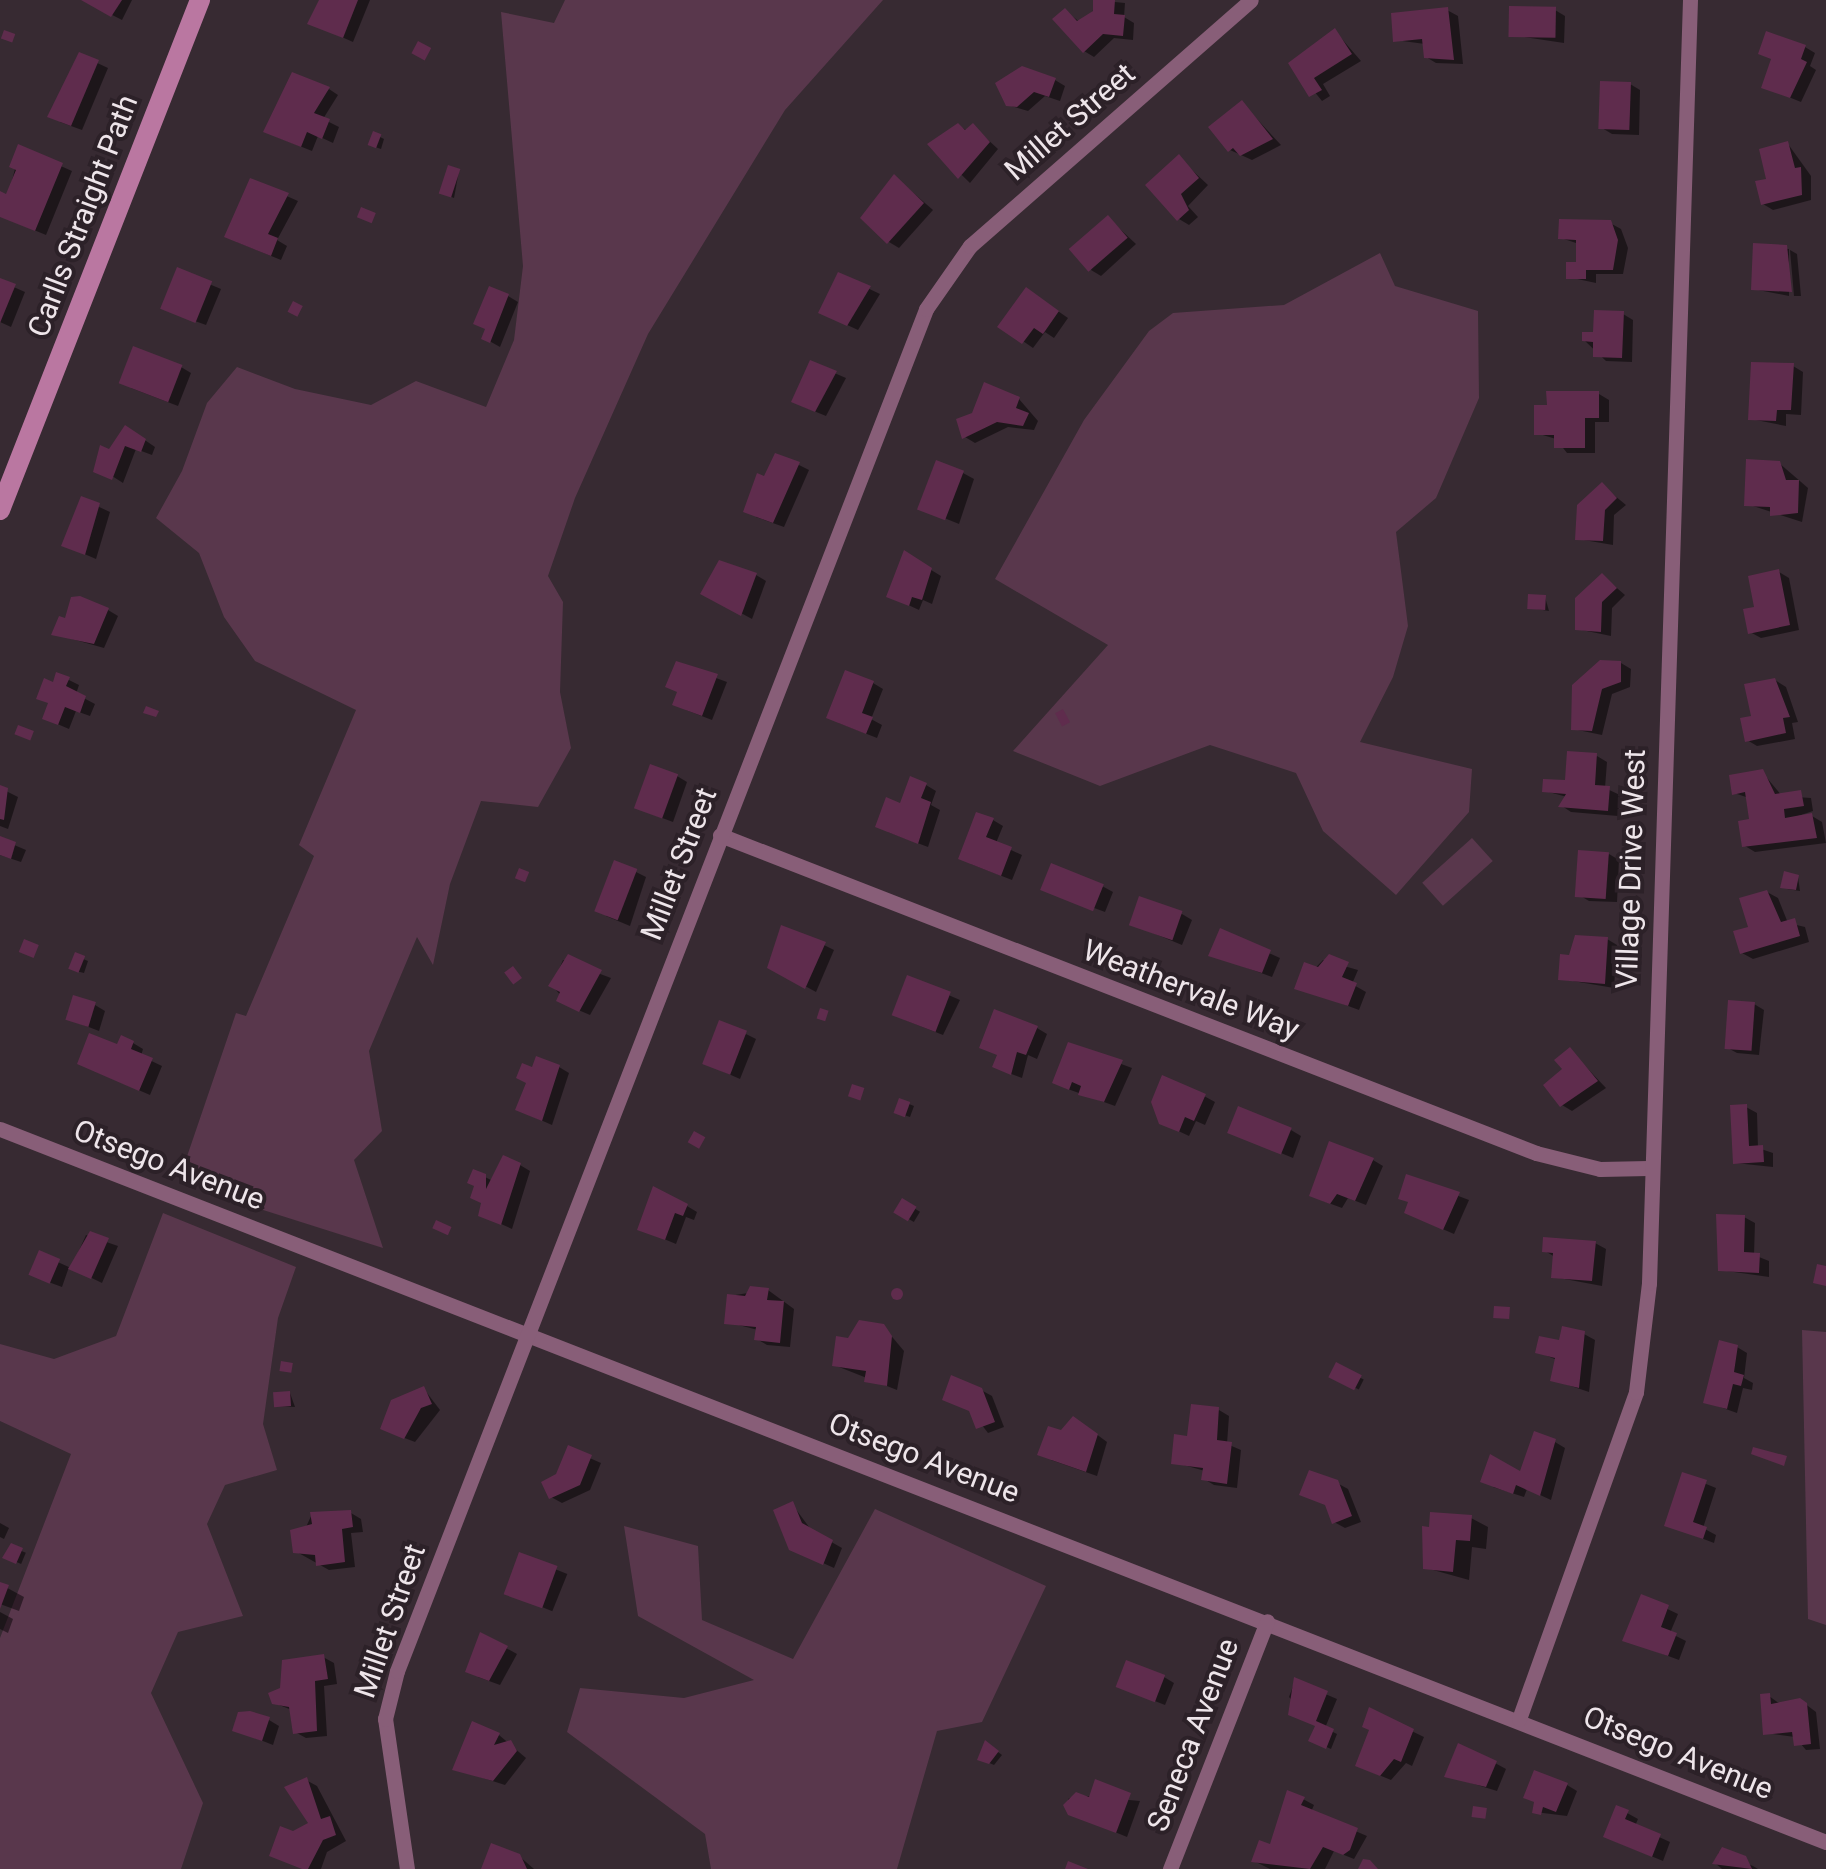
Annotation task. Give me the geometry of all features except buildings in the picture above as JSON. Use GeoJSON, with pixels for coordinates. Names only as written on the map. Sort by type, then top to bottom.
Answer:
{"type":"FeatureCollection","features":[{"type":"Feature","properties":{"kind":"street","name":"Carlls Straight Path"},"geometry":{"type":"LineString","coordinates":[[0,510],[200,0]]}},
{"type":"Feature","properties":{"kind":"street","name":"Millet Street"},"geometry":{"type":"LineString","coordinates":[[407,1869],[385,1718],[420,1608],[926,309],[970,246],[1251,0]]}},
{"type":"Feature","properties":{"kind":"street","name":"Village Drive West"},"geometry":{"type":"LineString","coordinates":[[1519,1719],[1636,1392],[1649,1283],[1648,1168],[1690,0]]}},
{"type":"Feature","properties":{"kind":"street","name":"Weathervale Way"},"geometry":{"type":"LineString","coordinates":[[720,836],[1536,1153],[1600,1169],[1648,1168]]}},
{"type":"Feature","properties":{"kind":"street","name":"Otsego Avenue"},"geometry":{"type":"LineString","coordinates":[[0,1130],[1519,1719],[1826,1842]]}},
{"type":"Feature","properties":{"kind":"street","name":"Seneca Avenue"},"geometry":{"type":"LineString","coordinates":[[1170,1869],[1267,1621]]}},
{"type":"Feature","properties":{"kind":"shaded area"},"geometry":{"type":"Polygon","coordinates":[[[565,0],[883,0],[785,110],[648,334],[575,498],[548,576],[563,602],[560,692],[571,748],[538,807],[481,801],[450,884],[433,965],[417,937],[369,1051],[382,1131],[354,1160],[383,1248],[260,1209],[181,1174],[236,1013],[246,1016],[314,856],[299,845],[356,710],[255,661],[224,617],[199,553],[156,518],[182,471],[207,403],[237,367],[295,389],[371,405],[416,381],[486,407],[514,340],[523,266],[501,12],[554,23],[565,0]]]}},
{"type":"Feature","properties":{"kind":"shaded area"},"geometry":{"type":"Polygon","coordinates":[[[1380,253],[1395,286],[1478,311],[1479,398],[1436,498],[1396,532],[1408,626],[1393,677],[1360,742],[1472,769],[1469,812],[1396,895],[1323,831],[1296,773],[1210,745],[1100,786],[1013,751],[1108,645],[995,579],[1084,420],[1149,331],[1173,313],[1284,305],[1380,253]]]}},
{"type":"Feature","properties":{"kind":"shaded area"},"geometry":{"type":"Polygon","coordinates":[[[1472,838],[1493,861],[1443,906],[1422,883],[1472,838]]]}},
{"type":"Feature","properties":{"kind":"shaded area"},"geometry":{"type":"Polygon","coordinates":[[[163,1213],[296,1267],[278,1318],[263,1424],[277,1470],[225,1485],[207,1524],[243,1616],[178,1632],[151,1693],[203,1803],[181,1869],[0,1869],[0,1638],[71,1454],[0,1421],[0,1344],[54,1359],[116,1336],[163,1213]]]}},
{"type":"Feature","properties":{"kind":"shaded area"},"geometry":{"type":"Polygon","coordinates":[[[1802,1330],[1826,1332],[1826,1625],[1808,1619],[1802,1330]]]}},
{"type":"Feature","properties":{"kind":"shaded area"},"geometry":{"type":"Polygon","coordinates":[[[875,1509],[1046,1586],[982,1722],[937,1731],[897,1869],[711,1869],[705,1834],[567,1732],[580,1688],[684,1698],[754,1680],[638,1616],[624,1526],[698,1546],[702,1620],[793,1659],[875,1509]]]}}]}
